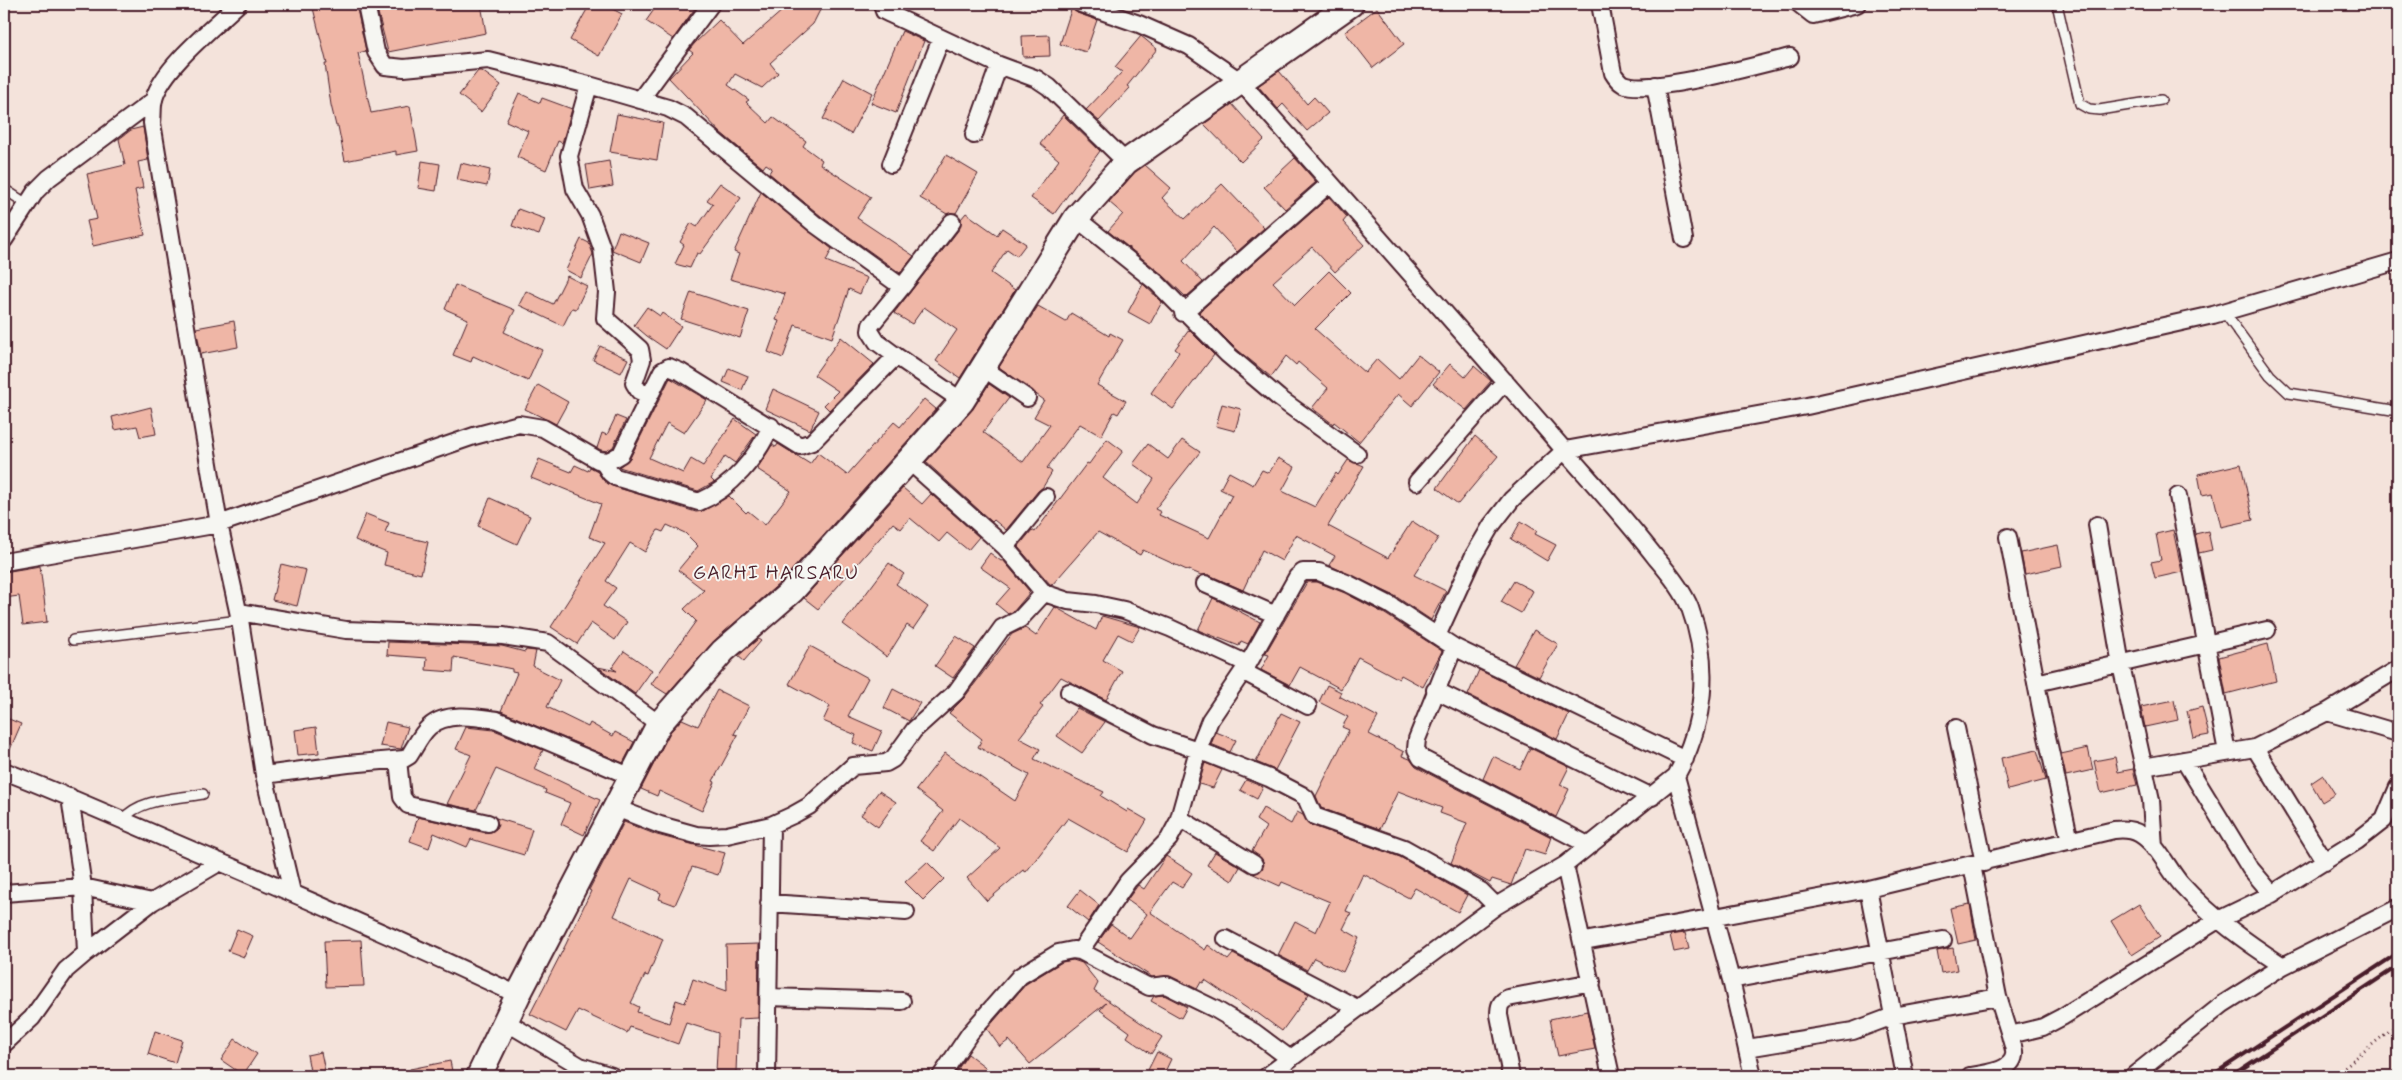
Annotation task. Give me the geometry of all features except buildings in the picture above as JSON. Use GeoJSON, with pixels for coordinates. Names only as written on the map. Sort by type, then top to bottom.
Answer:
{"type":"FeatureCollection","features":[{"type":"Feature","properties":{"kind":"street"},"geometry":{"type":"LineString","coordinates":[[238,4],[182,57],[163,82],[154,100],[152,123],[219,524],[239,616],[264,775],[292,892]]}},
{"type":"Feature","properties":{"kind":"street"},"geometry":{"type":"LineString","coordinates":[[366,4],[376,52],[385,66],[404,68],[488,60],[589,85],[668,108],[686,117],[816,225],[902,287]]}},
{"type":"Feature","properties":{"kind":"street"},"geometry":{"type":"LineString","coordinates":[[640,100],[711,4]]}},
{"type":"Feature","properties":{"kind":"street"},"geometry":{"type":"LineString","coordinates":[[882,4],[884,11],[941,39],[1037,79],[1050,87],[1126,162]]}},
{"type":"Feature","properties":{"kind":"street"},"geometry":{"type":"LineString","coordinates":[[1081,4],[1138,24],[1189,46],[1240,80],[1505,380],[1651,550],[1673,578],[1690,607],[1700,646],[1704,686],[1697,728],[1685,760],[1676,776],[1566,865],[1496,906],[1269,1075]]}},
{"type":"Feature","properties":{"kind":"street"},"geometry":{"type":"LineString","coordinates":[[480,1076],[518,995],[659,724],[723,651],[792,591],[962,401],[1076,218],[1126,162],[1240,80],[1351,4]]}},
{"type":"Feature","properties":{"kind":"street"},"geometry":{"type":"LineString","coordinates":[[1600,4],[1613,73],[1617,80],[1625,84],[1655,85],[1719,74],[1790,57]]}},
{"type":"Feature","properties":{"kind":"street"},"geometry":{"type":"LineString","coordinates":[[1799,4],[1813,15],[1857,4]]}},
{"type":"Feature","properties":{"kind":"street"},"geometry":{"type":"LineString","coordinates":[[891,164],[941,39]]}},
{"type":"Feature","properties":{"kind":"street"},"geometry":{"type":"LineString","coordinates":[[974,135],[999,64]]}},
{"type":"Feature","properties":{"kind":"street"},"geometry":{"type":"LineString","coordinates":[[589,85],[569,156],[571,176],[575,189],[593,223],[602,248],[607,292],[606,318],[640,349],[642,360],[634,383],[639,391],[650,396]]}},
{"type":"Feature","properties":{"kind":"street"},"geometry":{"type":"LineString","coordinates":[[1655,85],[1684,239]]}},
{"type":"Feature","properties":{"kind":"street"},"geometry":{"type":"LineString","coordinates":[[4,240],[36,190],[49,178],[154,100]]}},
{"type":"Feature","properties":{"kind":"street"},"geometry":{"type":"LineString","coordinates":[[1183,312],[1330,183]]}},
{"type":"Feature","properties":{"kind":"street"},"geometry":{"type":"LineString","coordinates":[[1076,218],[1157,284],[1226,354],[1279,398],[1357,454]]}},
{"type":"Feature","properties":{"kind":"street"},"geometry":{"type":"LineString","coordinates":[[952,222],[871,325],[870,331],[877,342],[962,401]]}},
{"type":"Feature","properties":{"kind":"street"},"geometry":{"type":"LineString","coordinates":[[1437,636],[1474,555],[1491,526],[1512,499],[1565,450],[1807,406],[2224,312],[2398,261]]}},
{"type":"Feature","properties":{"kind":"street"},"geometry":{"type":"LineString","coordinates":[[603,462],[622,454],[662,371],[674,368],[771,426],[800,446],[812,442],[896,356]]}},
{"type":"Feature","properties":{"kind":"street"},"geometry":{"type":"LineString","coordinates":[[983,368],[1027,398]]}},
{"type":"Feature","properties":{"kind":"street"},"geometry":{"type":"LineString","coordinates":[[1417,482],[1505,380]]}},
{"type":"Feature","properties":{"kind":"street"},"geometry":{"type":"LineString","coordinates":[[4,562],[219,524],[474,436],[519,424],[543,428],[603,462],[615,477],[699,502],[709,497],[748,464],[763,444],[771,426]]}},
{"type":"Feature","properties":{"kind":"street"},"geometry":{"type":"LineString","coordinates":[[909,461],[1005,547],[1044,593],[1075,603],[1096,604],[1124,610],[1170,628],[1246,668],[1308,706]]}},
{"type":"Feature","properties":{"kind":"street"},"geometry":{"type":"LineString","coordinates":[[2178,496],[2227,752]]}},
{"type":"Feature","properties":{"kind":"street"},"geometry":{"type":"LineString","coordinates":[[1005,547],[1046,497]]}},
{"type":"Feature","properties":{"kind":"street"},"geometry":{"type":"LineString","coordinates":[[2097,525],[2121,665],[2151,800],[2154,848]]}},
{"type":"Feature","properties":{"kind":"street"},"geometry":{"type":"LineString","coordinates":[[2008,537],[2036,683],[2070,840]]}},
{"type":"Feature","properties":{"kind":"street"},"geometry":{"type":"LineString","coordinates":[[1080,951],[1128,880],[1169,839],[1179,818],[1198,750],[1210,720],[1246,668],[1297,577],[1303,572],[1319,572],[1349,584],[1390,606],[1454,647],[1685,760]]}},
{"type":"Feature","properties":{"kind":"street"},"geometry":{"type":"LineString","coordinates":[[1205,584],[1276,615]]}},
{"type":"Feature","properties":{"kind":"street"},"geometry":{"type":"LineString","coordinates":[[616,808],[660,825],[696,835],[727,835],[771,825],[809,806],[853,766],[886,763],[893,759],[914,730],[956,692],[1002,628],[1020,619],[1044,593]]}},
{"type":"Feature","properties":{"kind":"street"},"geometry":{"type":"LineString","coordinates":[[239,616],[346,630],[503,636],[548,643],[659,724]]}},
{"type":"Feature","properties":{"kind":"street"},"geometry":{"type":"LineString","coordinates":[[2036,683],[2267,630]]}},
{"type":"Feature","properties":{"kind":"street"},"geometry":{"type":"LineString","coordinates":[[1454,647],[1435,690],[1417,740],[1416,749],[1421,758],[1590,846]]}},
{"type":"Feature","properties":{"kind":"street"},"geometry":{"type":"LineString","coordinates":[[2143,767],[2255,748],[2327,712],[2398,669]]}},
{"type":"Feature","properties":{"kind":"street"},"geometry":{"type":"LineString","coordinates":[[1435,690],[1652,797]]}},
{"type":"Feature","properties":{"kind":"street"},"geometry":{"type":"LineString","coordinates":[[1069,692],[1152,735],[1198,750],[1302,794],[1306,798],[1314,816],[1404,848],[1481,891],[1496,906]]}},
{"type":"Feature","properties":{"kind":"street"},"geometry":{"type":"LineString","coordinates":[[2327,712],[2398,733]]}},
{"type":"Feature","properties":{"kind":"street"},"geometry":{"type":"LineString","coordinates":[[264,775],[348,764],[398,760],[409,756],[428,728],[435,722],[462,717],[478,717],[497,720],[632,777]]}},
{"type":"Feature","properties":{"kind":"street"},"geometry":{"type":"LineString","coordinates":[[1956,728],[1998,997],[2014,1054],[2012,1061],[1996,1071],[1970,1076]]}},
{"type":"Feature","properties":{"kind":"street"},"geometry":{"type":"LineString","coordinates":[[2255,748],[2325,862]]}},
{"type":"Feature","properties":{"kind":"street"},"geometry":{"type":"LineString","coordinates":[[398,760],[402,797],[408,805],[488,823]]}},
{"type":"Feature","properties":{"kind":"street"},"geometry":{"type":"LineString","coordinates":[[2184,760],[2250,868],[2272,894]]}},
{"type":"Feature","properties":{"kind":"street"},"geometry":{"type":"LineString","coordinates":[[4,771],[70,797],[292,892],[390,935],[518,995]]}},
{"type":"Feature","properties":{"kind":"street"},"geometry":{"type":"LineString","coordinates":[[1676,776],[1731,980],[1753,1076]]}},
{"type":"Feature","properties":{"kind":"street"},"geometry":{"type":"LineString","coordinates":[[2010,1036],[2043,1027],[2062,1017],[2218,920],[2272,894],[2357,842],[2384,820],[2398,787]]}},
{"type":"Feature","properties":{"kind":"street"},"geometry":{"type":"LineString","coordinates":[[70,797],[83,887],[86,953]]}},
{"type":"Feature","properties":{"kind":"street"},"geometry":{"type":"LineString","coordinates":[[1179,818],[1254,864]]}},
{"type":"Feature","properties":{"kind":"street"},"geometry":{"type":"LineString","coordinates":[[767,1076],[771,825]]}},
{"type":"Feature","properties":{"kind":"street"},"geometry":{"type":"LineString","coordinates":[[1584,941],[1868,889],[1978,864],[2070,840],[2125,829],[2140,834],[2154,848],[2181,884],[2218,920],[2283,966]]}},
{"type":"Feature","properties":{"kind":"street"},"geometry":{"type":"LineString","coordinates":[[4,1044],[32,1018],[66,970],[86,953],[152,902],[220,862]]}},
{"type":"Feature","properties":{"kind":"street"},"geometry":{"type":"LineString","coordinates":[[1566,865],[1584,941],[1611,1076]]}},
{"type":"Feature","properties":{"kind":"street"},"geometry":{"type":"LineString","coordinates":[[4,893],[83,887],[152,902]]}},
{"type":"Feature","properties":{"kind":"street"},"geometry":{"type":"LineString","coordinates":[[1868,889],[1905,1076]]}},
{"type":"Feature","properties":{"kind":"street"},"geometry":{"type":"LineString","coordinates":[[769,903],[906,912]]}},
{"type":"Feature","properties":{"kind":"street"},"geometry":{"type":"LineString","coordinates":[[2133,1076],[2223,1004],[2283,966],[2398,908]]}},
{"type":"Feature","properties":{"kind":"street"},"geometry":{"type":"LineString","coordinates":[[1226,938],[1357,1008]]}},
{"type":"Feature","properties":{"kind":"street"},"geometry":{"type":"LineString","coordinates":[[1731,980],[1943,940]]}},
{"type":"Feature","properties":{"kind":"street"},"geometry":{"type":"LineString","coordinates":[[941,1076],[970,1033],[1020,976],[1058,953],[1073,950],[1080,951],[1150,987],[1166,985],[1215,1009],[1254,1032],[1290,1058]]}},
{"type":"Feature","properties":{"kind":"street"},"geometry":{"type":"LineString","coordinates":[[1511,1076],[1499,1015],[1499,1007],[1502,1001],[1508,998],[1592,982]]}},
{"type":"Feature","properties":{"kind":"street"},"geometry":{"type":"LineString","coordinates":[[768,997],[902,1001]]}},
{"type":"Feature","properties":{"kind":"street"},"geometry":{"type":"LineString","coordinates":[[1746,1048],[1853,1031],[1893,1016],[1998,997]]}},
{"type":"Feature","properties":{"kind":"street"},"geometry":{"type":"LineString","coordinates":[[506,1022],[580,1066],[612,1076]]}},
{"type":"Feature","properties":{"kind":"lane"},"geometry":{"type":"LineString","coordinates":[[2057,4],[2080,104],[2089,109],[2099,110],[2161,100]]}},
{"type":"Feature","properties":{"kind":"lane"},"geometry":{"type":"LineString","coordinates":[[4,189],[27,204]]}},
{"type":"Feature","properties":{"kind":"lane"},"geometry":{"type":"LineString","coordinates":[[2224,312],[2270,375],[2289,393],[2398,411]]}},
{"type":"Feature","properties":{"kind":"lane"},"geometry":{"type":"LineString","coordinates":[[73,640],[239,616]]}},
{"type":"Feature","properties":{"kind":"lane"},"geometry":{"type":"LineString","coordinates":[[122,820],[134,808],[203,794]]}},
{"type":"Feature","properties":{"kind":"path"},"geometry":{"type":"LineString","coordinates":[[2333,1076],[2398,1024]]}},
{"type":"Feature","properties":{"kind":"railway"},"geometry":{"type":"LineString","coordinates":[[2211,1076],[2398,953]]}},
{"type":"Feature","properties":{"kind":"railway"},"geometry":{"type":"LineString","coordinates":[[2231,1076],[2398,966]]}},
{"type":"Feature","properties":{"kind":"district","name":"GARHI HARSARU"},"geometry":{"type":"Point","coordinates":[776,573]}}]}
